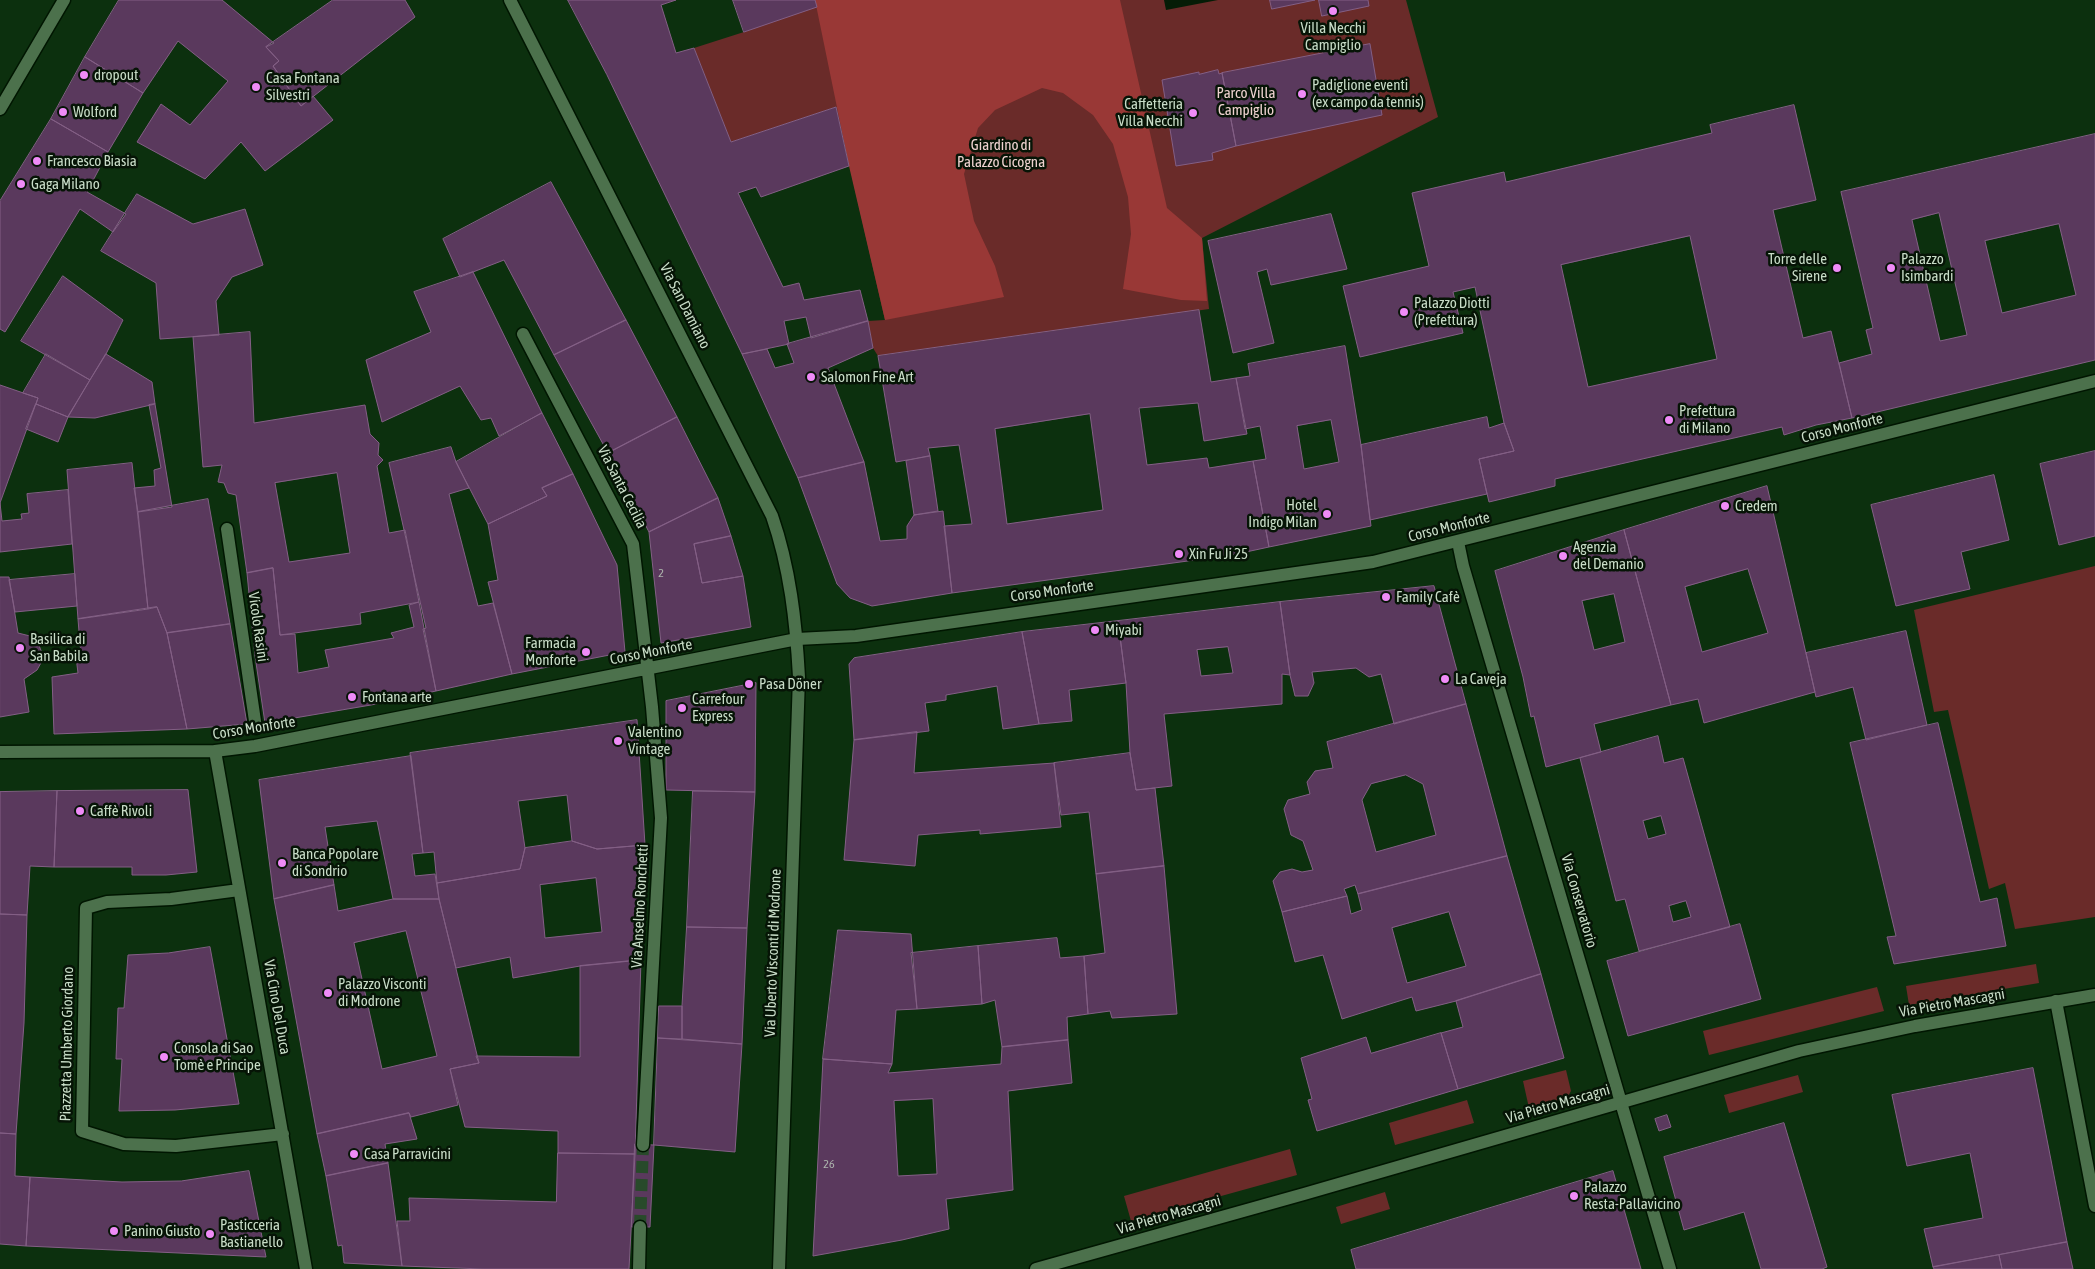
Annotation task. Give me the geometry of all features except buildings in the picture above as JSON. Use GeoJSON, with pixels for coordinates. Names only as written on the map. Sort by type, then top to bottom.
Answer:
{"type":"FeatureCollection","features":[{"type":"Feature","properties":{"kind":"street"},"geometry":{"type":"LineString","coordinates":[[0,108],[64,0]]}},
{"type":"Feature","properties":{"kind":"street","name":"Via San Damiano"},"geometry":{"type":"LineString","coordinates":[[510,0],[772,516],[789,579],[797,639]]}},
{"type":"Feature","properties":{"kind":"street","name":"Via Santa Cecilia"},"geometry":{"type":"LineString","coordinates":[[523,334],[633,544],[648,669]]}},
{"type":"Feature","properties":{"kind":"street","name":"Corso Monforte"},"geometry":{"type":"LineString","coordinates":[[0,752],[215,751],[255,746],[797,639],[856,636],[1373,562],[2095,381]]}},
{"type":"Feature","properties":{"kind":"street","name":"Vicolo Rasini"},"geometry":{"type":"LineString","coordinates":[[227,529],[256,728]]}},
{"type":"Feature","properties":{"kind":"street","name":"Via Conservatorio"},"geometry":{"type":"LineString","coordinates":[[1458,542],[1466,576],[1670,1269]]}},
{"type":"Feature","properties":{"kind":"street","name":"Via Uberto Visconti di Modrone"},"geometry":{"type":"LineString","coordinates":[[779,1269],[799,686],[797,639]]}},
{"type":"Feature","properties":{"kind":"street","name":"Via Anselmo Ronchetti"},"geometry":{"type":"LineString","coordinates":[[643,1145],[661,818],[648,669]]}},
{"type":"Feature","properties":{"kind":"street","name":"Via Cino Del Duca"},"geometry":{"type":"LineString","coordinates":[[215,751],[306,1269]]}},
{"type":"Feature","properties":{"kind":"street","name":"Piazzetta Umberto Giordano"},"geometry":{"type":"LineString","coordinates":[[239,890],[171,900],[107,902],[86,908],[82,1131],[124,1144],[176,1146],[283,1134]]}},
{"type":"Feature","properties":{"kind":"street","name":"Via Pietro Mascagni"},"geometry":{"type":"LineString","coordinates":[[1036,1269],[1799,1051],[1915,1026],[2095,995]]}},
{"type":"Feature","properties":{"kind":"street"},"geometry":{"type":"LineString","coordinates":[[2056,1001],[2095,1206]]}},
{"type":"Feature","properties":{"kind":"street"},"geometry":{"type":"LineString","coordinates":[[638,1269],[640,1227]]}},
{"type":"Feature","properties":{"kind":"green space","name":"Giardino di Palazzo Cicogna"},"geometry":{"type":"Polygon","coordinates":[[[815,0],[1406,0],[1438,117],[1202,238],[1209,309],[878,356],[873,348],[868,321],[885,320],[836,107],[731,142],[694,48],[744,32],[815,0]]]}},
{"type":"Feature","properties":{"kind":"green space"},"geometry":{"type":"Polygon","coordinates":[[[2095,566],[2095,917],[2015,929],[2005,883],[1989,889],[1948,710],[1934,712],[1914,610],[2095,566]]]}},
{"type":"Feature","properties":{"kind":"green space"},"geometry":{"type":"Polygon","coordinates":[[[2036,964],[2039,983],[1909,1005],[1906,986],[2036,964]]]}},
{"type":"Feature","properties":{"kind":"green space"},"geometry":{"type":"Polygon","coordinates":[[[1877,987],[1884,1011],[1709,1055],[1703,1031],[1877,987]]]}},
{"type":"Feature","properties":{"kind":"green space"},"geometry":{"type":"Polygon","coordinates":[[[1566,1070],[1571,1091],[1567,1098],[1529,1108],[1523,1081],[1566,1070]]]}},
{"type":"Feature","properties":{"kind":"green space"},"geometry":{"type":"Polygon","coordinates":[[[1798,1075],[1803,1092],[1729,1113],[1724,1095],[1798,1075]]]}},
{"type":"Feature","properties":{"kind":"green space"},"geometry":{"type":"Polygon","coordinates":[[[1467,1100],[1474,1123],[1395,1145],[1389,1123],[1467,1100]]]}},
{"type":"Feature","properties":{"kind":"green space"},"geometry":{"type":"Polygon","coordinates":[[[1290,1149],[1297,1175],[1131,1221],[1124,1196],[1290,1149]]]}},
{"type":"Feature","properties":{"kind":"green space"},"geometry":{"type":"Polygon","coordinates":[[[1385,1192],[1390,1209],[1341,1224],[1336,1207],[1385,1192]]]}},
{"type":"Feature","properties":{"kind":"shaded area","name":"Giardino di Palazzo Cicogna"},"geometry":{"type":"Polygon","coordinates":[[[815,0],[1120,0],[1167,208],[1202,238],[1207,301],[1181,300],[1123,289],[1131,234],[1128,197],[1113,144],[1093,115],[1063,93],[1042,88],[995,110],[978,128],[964,174],[974,221],[995,266],[1004,297],[885,320],[849,166],[815,0]]]}},
{"type":"Feature","properties":{"kind":"shaded area"},"geometry":{"type":"Polygon","coordinates":[[[1164,0],[1218,0],[1166,10],[1164,0]]]}},
{"type":"Feature","properties":{"kind":"tunnel"},"geometry":{"type":"LineString","coordinates":[[640,1227],[643,1145]]}},
{"type":"Feature","properties":{"kind":"place","name":"Villa Necchi Campiglio"},"geometry":{"type":"Point","coordinates":[1333,11]}},
{"type":"Feature","properties":{"kind":"place","name":"dropout"},"geometry":{"type":"Point","coordinates":[84,75]}},
{"type":"Feature","properties":{"kind":"place","name":"Casa Fontana Silvestri"},"geometry":{"type":"Point","coordinates":[256,87]}},
{"type":"Feature","properties":{"kind":"place","name":"Padiglione eventi (ex campo da tennis)"},"geometry":{"type":"Point","coordinates":[1302,94]}},
{"type":"Feature","properties":{"kind":"place","name":"Wolford"},"geometry":{"type":"Point","coordinates":[63,112]}},
{"type":"Feature","properties":{"kind":"place","name":"Caffetteria Villa Necchi"},"geometry":{"type":"Point","coordinates":[1193,113]}},
{"type":"Feature","properties":{"kind":"place","name":"Francesco Biasia"},"geometry":{"type":"Point","coordinates":[37,161]}},
{"type":"Feature","properties":{"kind":"place","name":"Gaga Milano"},"geometry":{"type":"Point","coordinates":[21,184]}},
{"type":"Feature","properties":{"kind":"place","name":"Torre delle Sirene"},"geometry":{"type":"Point","coordinates":[1837,268]}},
{"type":"Feature","properties":{"kind":"place","name":"Palazzo Isimbardi"},"geometry":{"type":"Point","coordinates":[1891,268]}},
{"type":"Feature","properties":{"kind":"place","name":"Palazzo Diotti (Prefettura)"},"geometry":{"type":"Point","coordinates":[1404,312]}},
{"type":"Feature","properties":{"kind":"place","name":"Salomon Fine Art"},"geometry":{"type":"Point","coordinates":[811,377]}},
{"type":"Feature","properties":{"kind":"place","name":"Prefettura di Milano"},"geometry":{"type":"Point","coordinates":[1669,420]}},
{"type":"Feature","properties":{"kind":"place","name":"Credem"},"geometry":{"type":"Point","coordinates":[1725,506]}},
{"type":"Feature","properties":{"kind":"place","name":"Hotel Indigo Milan"},"geometry":{"type":"Point","coordinates":[1327,514]}},
{"type":"Feature","properties":{"kind":"place","name":"Xin Fu Ji 25"},"geometry":{"type":"Point","coordinates":[1179,554]}},
{"type":"Feature","properties":{"kind":"place","name":"Agenzia del Demanio"},"geometry":{"type":"Point","coordinates":[1563,556]}},
{"type":"Feature","properties":{"kind":"place","name":"Family Cafè"},"geometry":{"type":"Point","coordinates":[1386,597]}},
{"type":"Feature","properties":{"kind":"place","name":"Miyabi"},"geometry":{"type":"Point","coordinates":[1095,630]}},
{"type":"Feature","properties":{"kind":"place","name":"Basilica di San Babila"},"geometry":{"type":"Point","coordinates":[20,648]}},
{"type":"Feature","properties":{"kind":"place","name":"Farmacia Monforte"},"geometry":{"type":"Point","coordinates":[586,652]}},
{"type":"Feature","properties":{"kind":"place","name":"La Caveja"},"geometry":{"type":"Point","coordinates":[1445,679]}},
{"type":"Feature","properties":{"kind":"place","name":"Pasa Döner"},"geometry":{"type":"Point","coordinates":[749,684]}},
{"type":"Feature","properties":{"kind":"place","name":"Fontana arte"},"geometry":{"type":"Point","coordinates":[352,697]}},
{"type":"Feature","properties":{"kind":"place","name":"Carrefour Express"},"geometry":{"type":"Point","coordinates":[682,708]}},
{"type":"Feature","properties":{"kind":"place","name":"Valentino Vintage"},"geometry":{"type":"Point","coordinates":[618,741]}},
{"type":"Feature","properties":{"kind":"place","name":"Caffè Rivoli"},"geometry":{"type":"Point","coordinates":[80,811]}},
{"type":"Feature","properties":{"kind":"place","name":"Banca Popolare di Sondrio"},"geometry":{"type":"Point","coordinates":[282,863]}},
{"type":"Feature","properties":{"kind":"place","name":"Palazzo Visconti di Modrone"},"geometry":{"type":"Point","coordinates":[328,993]}},
{"type":"Feature","properties":{"kind":"place","name":"Consola di Sao Tomè e Principe"},"geometry":{"type":"Point","coordinates":[164,1057]}},
{"type":"Feature","properties":{"kind":"place","name":"Casa Parravicini"},"geometry":{"type":"Point","coordinates":[354,1154]}},
{"type":"Feature","properties":{"kind":"place","name":"Palazzo Resta-Pallavicino"},"geometry":{"type":"Point","coordinates":[1574,1196]}},
{"type":"Feature","properties":{"kind":"place","name":"Panino Giusto"},"geometry":{"type":"Point","coordinates":[114,1231]}},
{"type":"Feature","properties":{"kind":"place","name":"Pasticceria Bastianello"},"geometry":{"type":"Point","coordinates":[210,1234]}},
{"type":"Feature","properties":{"kind":"park label","name":"Parco Villa Campiglio"},"geometry":{"type":"Point","coordinates":[1246,102]}}]}
